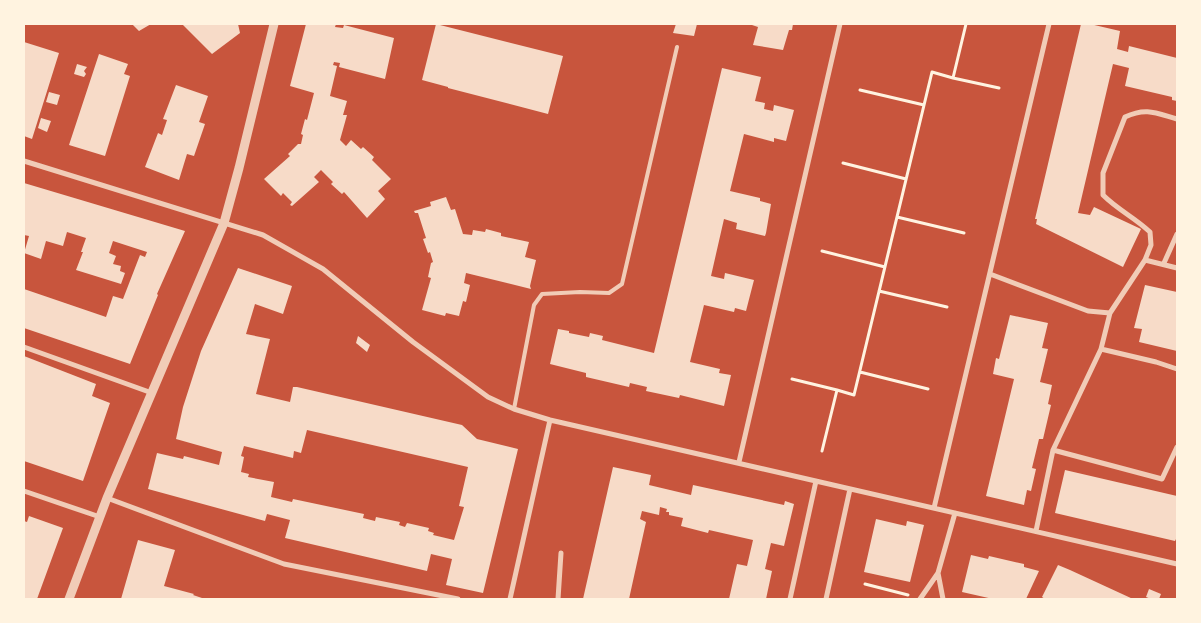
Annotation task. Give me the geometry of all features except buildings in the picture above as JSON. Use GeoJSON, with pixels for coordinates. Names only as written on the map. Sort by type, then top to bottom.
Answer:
{"type":"FeatureCollection","features":[{"type":"Feature","properties":{"kind":"street"},"geometry":{"type":"LineString","coordinates":[[70,599],[107,498],[224,224],[274,24]]}},
{"type":"Feature","properties":{"kind":"street"},"geometry":{"type":"LineString","coordinates":[[739,462],[840,24]]}},
{"type":"Feature","properties":{"kind":"street"},"geometry":{"type":"LineString","coordinates":[[934,508],[1050,24]]}},
{"type":"Feature","properties":{"kind":"street"},"geometry":{"type":"LineString","coordinates":[[1036,532],[1053,450],[1101,349],[1110,313],[1145,260],[1151,245],[1150,232],[1136,218],[1116,208],[1103,195],[1103,173],[1125,117],[1138,111],[1154,112],[1177,119]]}},
{"type":"Feature","properties":{"kind":"street"},"geometry":{"type":"LineString","coordinates":[[24,161],[263,235],[323,269],[413,342],[488,398],[514,410],[550,420],[1177,564]]}},
{"type":"Feature","properties":{"kind":"street"},"geometry":{"type":"LineString","coordinates":[[1164,263],[1177,234]]}},
{"type":"Feature","properties":{"kind":"street"},"geometry":{"type":"LineString","coordinates":[[1145,260],[1164,263],[1177,268]]}},
{"type":"Feature","properties":{"kind":"street"},"geometry":{"type":"LineString","coordinates":[[990,274],[1088,311],[1110,313]]}},
{"type":"Feature","properties":{"kind":"street"},"geometry":{"type":"LineString","coordinates":[[24,347],[153,393]]}},
{"type":"Feature","properties":{"kind":"street"},"geometry":{"type":"LineString","coordinates":[[1101,349],[1156,362],[1177,370]]}},
{"type":"Feature","properties":{"kind":"street"},"geometry":{"type":"LineString","coordinates":[[510,599],[550,420]]}},
{"type":"Feature","properties":{"kind":"street"},"geometry":{"type":"LineString","coordinates":[[1053,450],[1162,479],[1177,447]]}},
{"type":"Feature","properties":{"kind":"street"},"geometry":{"type":"LineString","coordinates":[[790,599],[816,480]]}},
{"type":"Feature","properties":{"kind":"street"},"geometry":{"type":"LineString","coordinates":[[826,599],[850,489]]}},
{"type":"Feature","properties":{"kind":"street"},"geometry":{"type":"LineString","coordinates":[[24,491],[100,517]]}},
{"type":"Feature","properties":{"kind":"street"},"geometry":{"type":"LineString","coordinates":[[107,498],[284,564],[458,599]]}},
{"type":"Feature","properties":{"kind":"street"},"geometry":{"type":"LineString","coordinates":[[920,598],[938,573],[955,513]]}},
{"type":"Feature","properties":{"kind":"street"},"geometry":{"type":"LineString","coordinates":[[558,599],[560,553]]}},
{"type":"Feature","properties":{"kind":"street"},"geometry":{"type":"LineString","coordinates":[[938,573],[943,599]]}},
{"type":"Feature","properties":{"kind":"lane"},"geometry":{"type":"LineString","coordinates":[[514,410],[534,305],[542,294],[609,292],[622,284],[677,47]]}},
{"type":"Feature","properties":{"kind":"path"},"geometry":{"type":"LineString","coordinates":[[953,78],[966,24]]}},
{"type":"Feature","properties":{"kind":"path"},"geometry":{"type":"LineString","coordinates":[[792,379],[854,395],[932,72],[999,88]]}},
{"type":"Feature","properties":{"kind":"path"},"geometry":{"type":"LineString","coordinates":[[860,90],[924,105]]}},
{"type":"Feature","properties":{"kind":"path"},"geometry":{"type":"LineString","coordinates":[[843,163],[906,179]]}},
{"type":"Feature","properties":{"kind":"path"},"geometry":{"type":"LineString","coordinates":[[897,217],[964,233]]}},
{"type":"Feature","properties":{"kind":"path"},"geometry":{"type":"LineString","coordinates":[[822,251],[885,267]]}},
{"type":"Feature","properties":{"kind":"path"},"geometry":{"type":"LineString","coordinates":[[879,291],[947,307]]}},
{"type":"Feature","properties":{"kind":"path"},"geometry":{"type":"LineString","coordinates":[[860,372],[928,389]]}},
{"type":"Feature","properties":{"kind":"path"},"geometry":{"type":"LineString","coordinates":[[822,451],[837,390]]}},
{"type":"Feature","properties":{"kind":"path"},"geometry":{"type":"LineString","coordinates":[[865,584],[920,598]]}}]}
